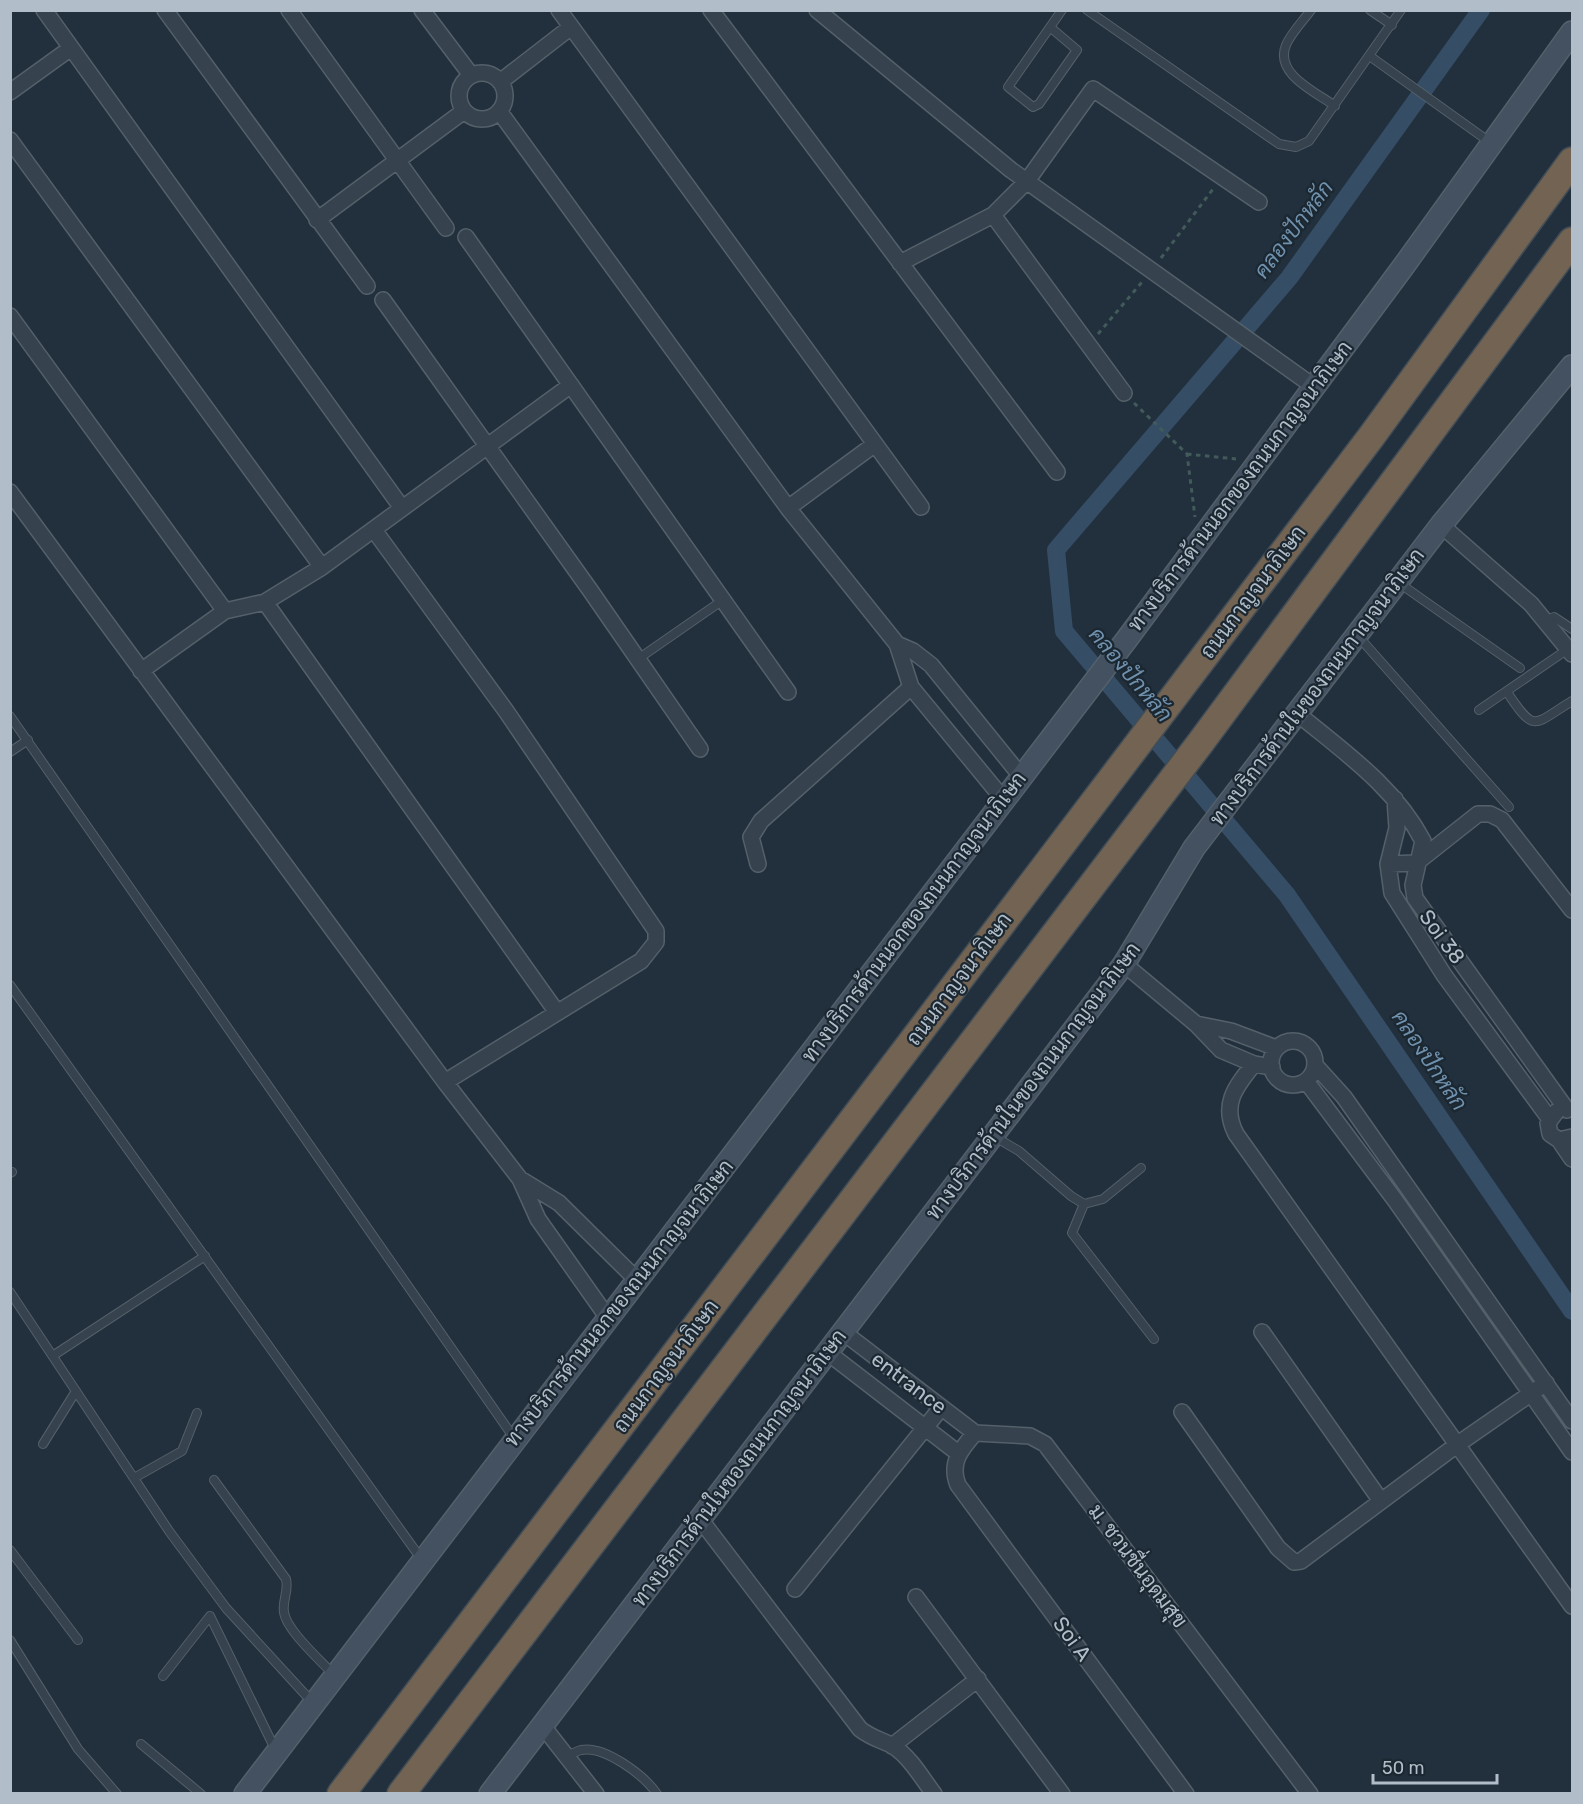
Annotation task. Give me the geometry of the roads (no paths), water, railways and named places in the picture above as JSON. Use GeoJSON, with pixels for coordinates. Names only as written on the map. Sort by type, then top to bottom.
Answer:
{"type":"FeatureCollection","features":[{"type":"Feature","properties":{"kind":"highway","name":"ถนนกาญจนาภิเษก"},"geometry":{"type":"LineString","coordinates":[[341,1794],[1371,436],[1572,161]]}},
{"type":"Feature","properties":{"kind":"highway"},"geometry":{"type":"LineString","coordinates":[[401,1794],[1201,742],[1572,241]]}},
{"type":"Feature","properties":{"kind":"main road","name":"ทางบริการด้านนอกของถนนกาญจนาภิเษก"},"geometry":{"type":"LineString","coordinates":[[245,1794],[1127,639],[1572,32]]}},
{"type":"Feature","properties":{"kind":"main road","name":"ทางบริการด้านในของถนนกาญจนาภิเษก"},"geometry":{"type":"LineString","coordinates":[[490,1794],[1124,964],[1194,848],[1441,525],[1572,366]]}},
{"type":"Feature","properties":{"kind":"street"},"geometry":{"type":"LineString","coordinates":[[44,10],[402,508]]}},
{"type":"Feature","properties":{"kind":"street"},"geometry":{"type":"LineString","coordinates":[[165,10],[367,286]]}},
{"type":"Feature","properties":{"kind":"street"},"geometry":{"type":"LineString","coordinates":[[289,10],[446,228]]}},
{"type":"Feature","properties":{"kind":"street"},"geometry":{"type":"LineString","coordinates":[[422,10],[471,75]]}},
{"type":"Feature","properties":{"kind":"street"},"geometry":{"type":"LineString","coordinates":[[559,10],[921,507]]}},
{"type":"Feature","properties":{"kind":"street"},"geometry":{"type":"LineString","coordinates":[[711,10],[1056,472]]}},
{"type":"Feature","properties":{"kind":"street"},"geometry":{"type":"LineString","coordinates":[[817,10],[1027,181],[1313,386]]}},
{"type":"Feature","properties":{"kind":"street"},"geometry":{"type":"LineString","coordinates":[[500,82],[571,27]]}},
{"type":"Feature","properties":{"kind":"street"},"geometry":{"type":"LineString","coordinates":[[10,92],[71,48]]}},
{"type":"Feature","properties":{"kind":"street"},"geometry":{"type":"LineString","coordinates":[[487,73],[500,82],[505,99],[499,111],[493,116],[482,118],[464,111],[459,94],[461,86],[471,75],[487,73]]}},
{"type":"Feature","properties":{"kind":"street"},"geometry":{"type":"LineString","coordinates":[[900,263],[993,215],[1027,181],[1093,89],[1259,202]]}},
{"type":"Feature","properties":{"kind":"street"},"geometry":{"type":"LineString","coordinates":[[317,220],[464,111]]}},
{"type":"Feature","properties":{"kind":"street"},"geometry":{"type":"LineString","coordinates":[[499,111],[788,508],[897,644],[911,687],[1004,800]]}},
{"type":"Feature","properties":{"kind":"street"},"geometry":{"type":"LineString","coordinates":[[10,140],[322,567]]}},
{"type":"Feature","properties":{"kind":"street"},"geometry":{"type":"LineString","coordinates":[[993,215],[1124,393]]}},
{"type":"Feature","properties":{"kind":"street"},"geometry":{"type":"LineString","coordinates":[[466,237],[788,692]]}},
{"type":"Feature","properties":{"kind":"street"},"geometry":{"type":"LineString","coordinates":[[383,300],[700,749]]}},
{"type":"Feature","properties":{"kind":"street"},"geometry":{"type":"LineString","coordinates":[[10,316],[225,611]]}},
{"type":"Feature","properties":{"kind":"street"},"geometry":{"type":"LineString","coordinates":[[141,671],[225,611],[265,602],[322,567],[571,385]]}},
{"type":"Feature","properties":{"kind":"street"},"geometry":{"type":"LineString","coordinates":[[788,508],[875,444]]}},
{"type":"Feature","properties":{"kind":"street"},"geometry":{"type":"LineString","coordinates":[[10,492],[445,1082],[520,1179],[538,1219],[609,1318]]}},
{"type":"Feature","properties":{"kind":"street"},"geometry":{"type":"LineString","coordinates":[[1441,525],[1547,620],[1570,651]]}},
{"type":"Feature","properties":{"kind":"street"},"geometry":{"type":"LineString","coordinates":[[374,530],[506,711],[654,925],[656,942],[641,961],[556,1011],[445,1082]]}},
{"type":"Feature","properties":{"kind":"street"},"geometry":{"type":"LineString","coordinates":[[265,602],[556,1011]]}},
{"type":"Feature","properties":{"kind":"street"},"geometry":{"type":"LineString","coordinates":[[897,644],[914,651],[932,665],[1021,776]]}},
{"type":"Feature","properties":{"kind":"street"},"geometry":{"type":"LineString","coordinates":[[758,864],[751,837],[761,821],[911,687]]}},
{"type":"Feature","properties":{"kind":"street"},"geometry":{"type":"LineString","coordinates":[[936,715],[957,697]]}},
{"type":"Feature","properties":{"kind":"street","name":"Soi 38"},"geometry":{"type":"LineString","coordinates":[[1298,714],[1395,799],[1408,814],[1423,842],[1416,863],[1413,885],[1415,898],[1570,1112]]}},
{"type":"Feature","properties":{"kind":"street"},"geometry":{"type":"LineString","coordinates":[[1395,799],[1397,828],[1388,864],[1392,893],[1444,975],[1549,1118],[1548,1129],[1566,1139],[1572,1159]]}},
{"type":"Feature","properties":{"kind":"street"},"geometry":{"type":"LineString","coordinates":[[1388,864],[1416,863],[1478,814],[1490,814],[1502,820],[1572,910]]}},
{"type":"Feature","properties":{"kind":"street"},"geometry":{"type":"LineString","coordinates":[[1400,905],[1415,898]]}},
{"type":"Feature","properties":{"kind":"street"},"geometry":{"type":"LineString","coordinates":[[1124,964],[1196,1024],[1221,1050],[1254,1064],[1272,1067]]}},
{"type":"Feature","properties":{"kind":"street"},"geometry":{"type":"LineString","coordinates":[[1196,1024],[1231,1031],[1276,1048]]}},
{"type":"Feature","properties":{"kind":"street"},"geometry":{"type":"LineString","coordinates":[[1306,1081],[1289,1084],[1281,1081],[1272,1067],[1272,1057],[1276,1048],[1290,1041],[1305,1044],[1314,1057],[1315,1065],[1344,1097],[1572,1421]]}},
{"type":"Feature","properties":{"kind":"street"},"geometry":{"type":"LineString","coordinates":[[1254,1064],[1241,1080],[1229,1109],[1229,1120],[1236,1134],[1572,1606]]}},
{"type":"Feature","properties":{"kind":"street"},"geometry":{"type":"LineString","coordinates":[[1306,1081],[1315,1065]]}},
{"type":"Feature","properties":{"kind":"street"},"geometry":{"type":"LineString","coordinates":[[1306,1081],[1395,1200],[1572,1452]]}},
{"type":"Feature","properties":{"kind":"street"},"geometry":{"type":"LineString","coordinates":[[1549,1118],[1560,1110],[1570,1112]]}},
{"type":"Feature","properties":{"kind":"street"},"geometry":{"type":"LineString","coordinates":[[520,1179],[559,1203],[638,1281]]}},
{"type":"Feature","properties":{"kind":"street"},"geometry":{"type":"LineString","coordinates":[[1395,1200],[1410,1189]]}},
{"type":"Feature","properties":{"kind":"street","name":"entrance"},"geometry":{"type":"LineString","coordinates":[[843,1332],[975,1433]]}},
{"type":"Feature","properties":{"kind":"street"},"geometry":{"type":"LineString","coordinates":[[1262,1332],[1381,1501]]}},
{"type":"Feature","properties":{"kind":"street"},"geometry":{"type":"LineString","coordinates":[[828,1352],[958,1453],[975,1433]]}},
{"type":"Feature","properties":{"kind":"street"},"geometry":{"type":"LineString","coordinates":[[1182,1412],[1278,1548],[1294,1562],[1301,1561],[1458,1444],[1546,1383]]}},
{"type":"Feature","properties":{"kind":"street"},"geometry":{"type":"LineString","coordinates":[[795,1589],[941,1408]]}},
{"type":"Feature","properties":{"kind":"street","name":"ม. ชวนชื่นอุดมสุข"},"geometry":{"type":"LineString","coordinates":[[975,1433],[1030,1436],[1045,1444],[1310,1794]]}},
{"type":"Feature","properties":{"kind":"street","name":"Soi A"},"geometry":{"type":"LineString","coordinates":[[958,1453],[954,1475],[958,1485],[1186,1794]]}},
{"type":"Feature","properties":{"kind":"street"},"geometry":{"type":"LineString","coordinates":[[700,1519],[860,1729],[870,1737],[892,1746],[908,1760],[934,1794]]}},
{"type":"Feature","properties":{"kind":"street"},"geometry":{"type":"LineString","coordinates":[[916,1597],[1062,1794]]}},
{"type":"Feature","properties":{"kind":"street"},"geometry":{"type":"LineString","coordinates":[[892,1746],[978,1679]]}},
{"type":"Feature","properties":{"kind":"street"},"geometry":{"type":"LineString","coordinates":[[542,1725],[568,1755],[596,1794]]}},
{"type":"Feature","properties":{"kind":"lane"},"geometry":{"type":"LineString","coordinates":[[1050,27],[1077,50],[1039,104],[1033,107],[1008,87],[1050,27],[1062,10]]}},
{"type":"Feature","properties":{"kind":"lane"},"geometry":{"type":"LineString","coordinates":[[1087,10],[1279,144],[1296,147],[1309,141],[1371,57],[1401,10]]}},
{"type":"Feature","properties":{"kind":"lane"},"geometry":{"type":"LineString","coordinates":[[1311,10],[1286,43],[1283,54],[1285,64],[1290,74],[1335,106]]}},
{"type":"Feature","properties":{"kind":"lane"},"geometry":{"type":"LineString","coordinates":[[1370,10],[1392,25]]}},
{"type":"Feature","properties":{"kind":"lane"},"geometry":{"type":"LineString","coordinates":[[1371,57],[1491,143]]}},
{"type":"Feature","properties":{"kind":"lane"},"geometry":{"type":"LineString","coordinates":[[1398,582],[1520,668]]}},
{"type":"Feature","properties":{"kind":"lane"},"geometry":{"type":"LineString","coordinates":[[638,659],[723,600]]}},
{"type":"Feature","properties":{"kind":"lane"},"geometry":{"type":"LineString","coordinates":[[1547,620],[1554,617],[1572,629]]}},
{"type":"Feature","properties":{"kind":"lane"},"geometry":{"type":"LineString","coordinates":[[1357,635],[1509,807]]}},
{"type":"Feature","properties":{"kind":"lane"},"geometry":{"type":"LineString","coordinates":[[1479,710],[1570,651]]}},
{"type":"Feature","properties":{"kind":"lane"},"geometry":{"type":"LineString","coordinates":[[1507,692],[1523,716],[1530,722],[1537,722],[1572,701]]}},
{"type":"Feature","properties":{"kind":"lane"},"geometry":{"type":"LineString","coordinates":[[10,716],[514,1439]]}},
{"type":"Feature","properties":{"kind":"lane"},"geometry":{"type":"LineString","coordinates":[[10,752],[28,740]]}},
{"type":"Feature","properties":{"kind":"lane"},"geometry":{"type":"LineString","coordinates":[[10,985],[422,1561]]}},
{"type":"Feature","properties":{"kind":"lane"},"geometry":{"type":"LineString","coordinates":[[993,1137],[1019,1150],[1071,1196],[1084,1204],[1103,1198],[1141,1168]]}},
{"type":"Feature","properties":{"kind":"lane"},"geometry":{"type":"LineString","coordinates":[[1084,1204],[1072,1233],[1154,1339]]}},
{"type":"Feature","properties":{"kind":"lane"},"geometry":{"type":"LineString","coordinates":[[54,1355],[205,1256]]}},
{"type":"Feature","properties":{"kind":"lane"},"geometry":{"type":"LineString","coordinates":[[10,1292],[134,1478],[226,1608],[314,1704]]}},
{"type":"Feature","properties":{"kind":"lane"},"geometry":{"type":"LineString","coordinates":[[43,1444],[76,1391]]}},
{"type":"Feature","properties":{"kind":"lane"},"geometry":{"type":"LineString","coordinates":[[134,1478],[182,1451],[187,1444],[197,1413]]}},
{"type":"Feature","properties":{"kind":"lane"},"geometry":{"type":"LineString","coordinates":[[214,1479],[286,1579],[289,1590],[283,1610],[287,1623],[335,1676]]}},
{"type":"Feature","properties":{"kind":"lane"},"geometry":{"type":"LineString","coordinates":[[10,1550],[78,1640]]}},
{"type":"Feature","properties":{"kind":"lane"},"geometry":{"type":"LineString","coordinates":[[163,1676],[210,1616],[277,1752]]}},
{"type":"Feature","properties":{"kind":"lane"},"geometry":{"type":"LineString","coordinates":[[10,1640],[78,1749],[117,1794]]}},
{"type":"Feature","properties":{"kind":"lane"},"geometry":{"type":"LineString","coordinates":[[141,1744],[201,1794]]}},
{"type":"Feature","properties":{"kind":"lane"},"geometry":{"type":"LineString","coordinates":[[568,1755],[582,1749],[608,1755],[634,1770],[657,1794]]}},
{"type":"Feature","properties":{"kind":"waterway","name":"คลองปักหลัก"},"geometry":{"type":"LineString","coordinates":[[1481,10],[1289,278],[1056,550],[1064,631],[1287,895],[1572,1311]]}}]}
